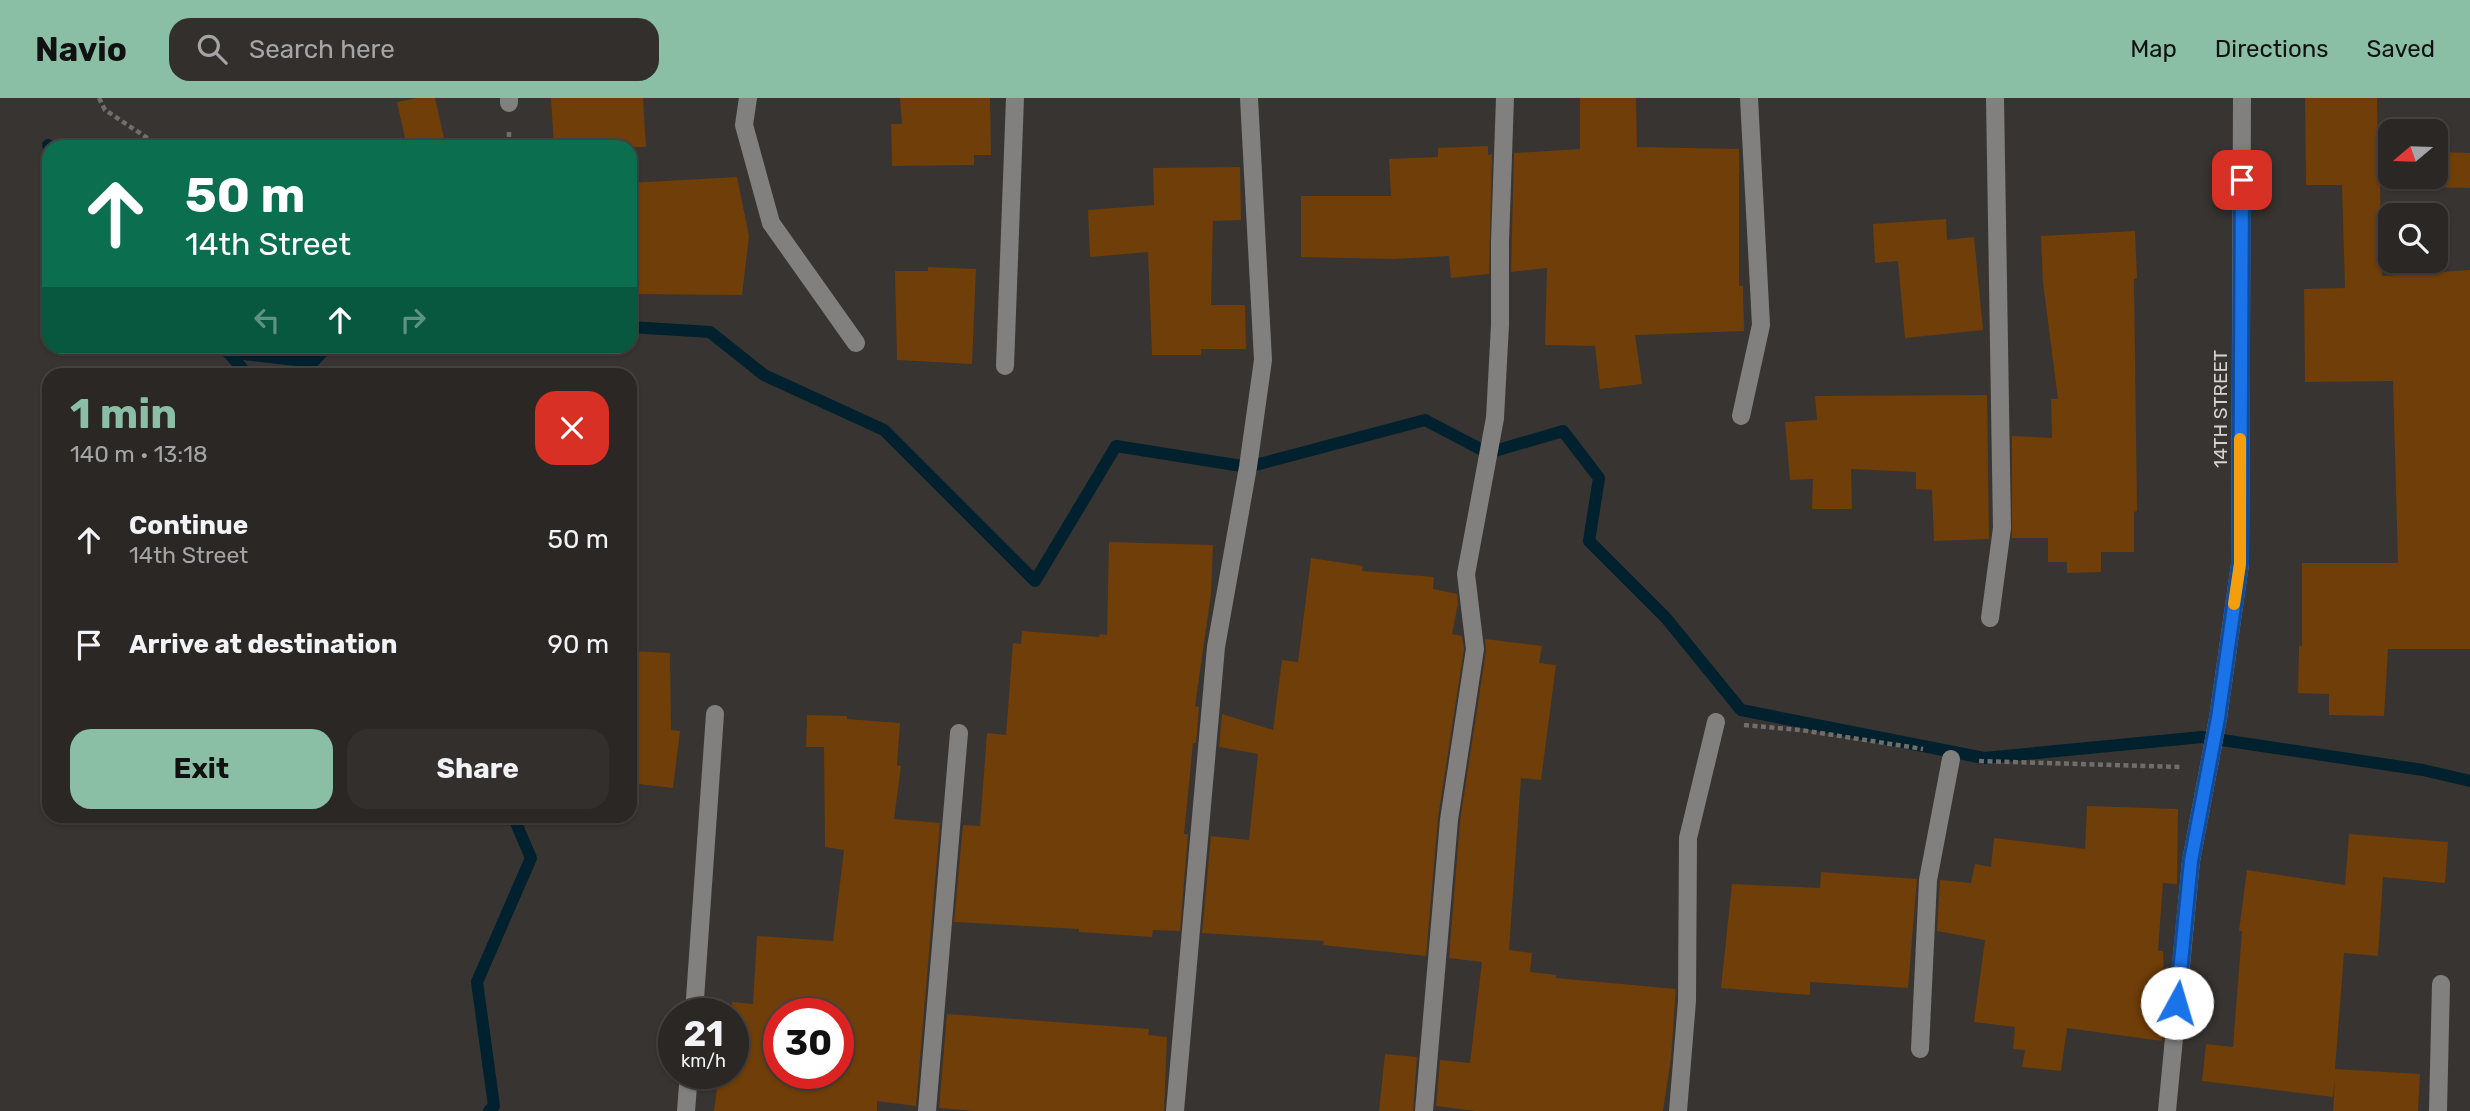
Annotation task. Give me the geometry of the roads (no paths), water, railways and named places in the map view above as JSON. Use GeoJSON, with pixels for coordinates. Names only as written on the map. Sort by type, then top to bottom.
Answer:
{"type":"FeatureCollection","features":[{"type":"Feature","properties":{"kind":"street"},"geometry":{"type":"LineString","coordinates":[[748,98],[744,125],[771,223],[856,343]]}},
{"type":"Feature","properties":{"kind":"street"},"geometry":{"type":"LineString","coordinates":[[1005,366],[1015,98]]}},
{"type":"Feature","properties":{"kind":"street"},"geometry":{"type":"LineString","coordinates":[[1175,1111],[1216,647],[1248,467],[1263,360],[1248,98]]}},
{"type":"Feature","properties":{"kind":"street"},"geometry":{"type":"LineString","coordinates":[[1424,1111],[1449,821],[1475,649],[1466,574],[1494,418],[1500,325],[1505,98]]}},
{"type":"Feature","properties":{"kind":"street"},"geometry":{"type":"LineString","coordinates":[[1741,416],[1761,325],[1749,98]]}},
{"type":"Feature","properties":{"kind":"street"},"geometry":{"type":"LineString","coordinates":[[1990,618],[2002,528],[1995,98]]}},
{"type":"Feature","properties":{"kind":"street","name":"14TH STREET"},"geometry":{"type":"LineString","coordinates":[[2167,1111],[2191,861],[2218,718],[2240,564],[2242,98]]}},
{"type":"Feature","properties":{"kind":"street"},"geometry":{"type":"LineString","coordinates":[[695,998],[715,714]]}},
{"type":"Feature","properties":{"kind":"street"},"geometry":{"type":"LineString","coordinates":[[1678,1111],[1687,1001],[1688,838],[1716,722]]}},
{"type":"Feature","properties":{"kind":"street"},"geometry":{"type":"LineString","coordinates":[[927,1111],[959,733]]}},
{"type":"Feature","properties":{"kind":"street"},"geometry":{"type":"LineString","coordinates":[[1920,1049],[1928,880],[1951,760]]}},
{"type":"Feature","properties":{"kind":"street"},"geometry":{"type":"LineString","coordinates":[[2438,1111],[2441,984]]}},
{"type":"Feature","properties":{"kind":"street"},"geometry":{"type":"LineString","coordinates":[[686,1111],[688,1089]]}},
{"type":"Feature","properties":{"kind":"waterway"},"geometry":{"type":"LineString","coordinates":[[637,327],[710,332],[764,375],[884,430],[1035,581],[1116,446],[1248,467],[1425,420],[1488,453],[1563,431],[1599,478],[1589,541],[1666,618],[1741,710],[1984,758],[2202,737],[2423,770],[2470,781]]}},
{"type":"Feature","properties":{"kind":"waterway"},"geometry":{"type":"LineString","coordinates":[[230,354],[242,368]]}},
{"type":"Feature","properties":{"kind":"waterway"},"geometry":{"type":"LineString","coordinates":[[244,354],[313,362],[320,354]]}},
{"type":"Feature","properties":{"kind":"waterway"},"geometry":{"type":"LineString","coordinates":[[489,1111],[494,1106],[477,982],[531,858],[516,823]]}}]}
